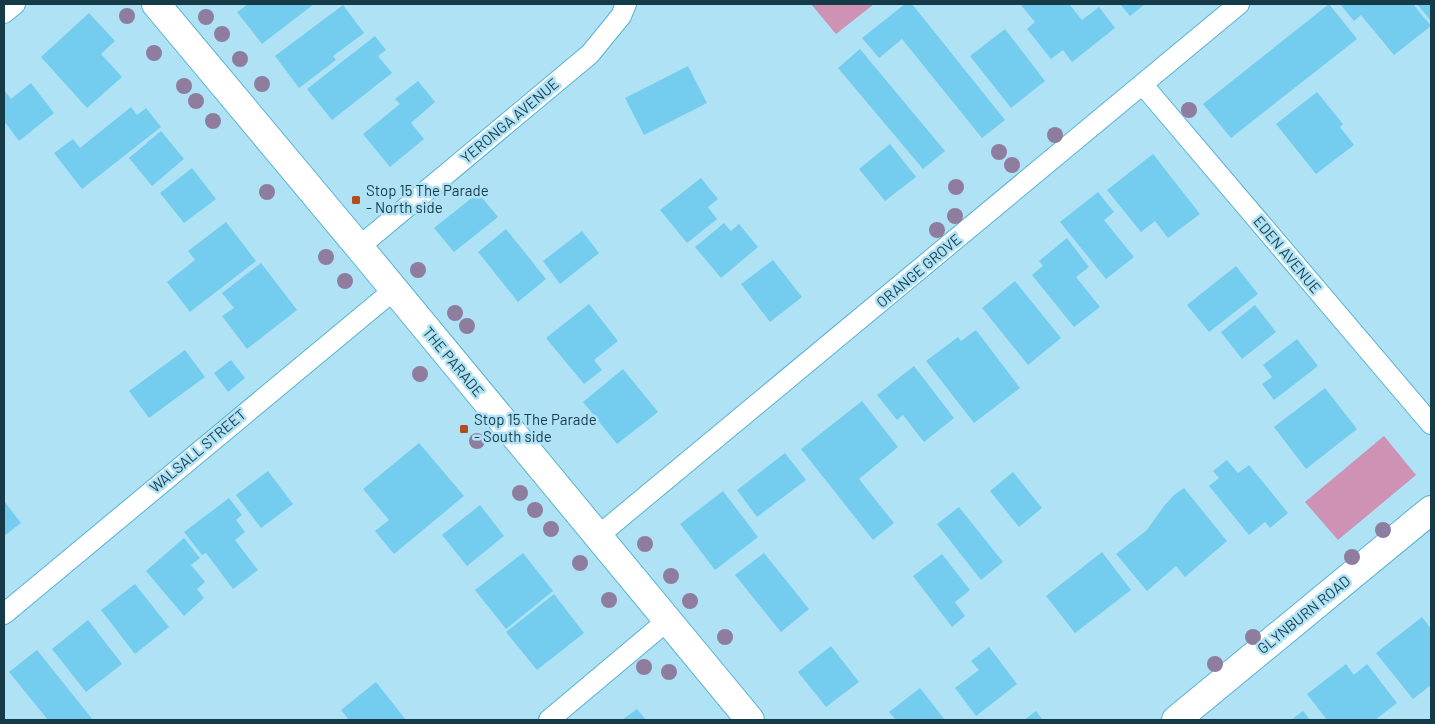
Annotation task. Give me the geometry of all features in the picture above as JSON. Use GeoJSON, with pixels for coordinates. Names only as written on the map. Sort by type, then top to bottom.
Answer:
{"type":"FeatureCollection","features":[{"type":"Feature","properties":{"kind":"main road","name":"THE PARADE"},"geometry":{"type":"LineString","coordinates":[[156,4],[360,247],[750,720]]}},
{"type":"Feature","properties":{"kind":"main road","name":"GLYNBURN ROAD"},"geometry":{"type":"LineString","coordinates":[[1176,720],[1431,510]]}},
{"type":"Feature","properties":{"kind":"street"},"geometry":{"type":"LineString","coordinates":[[4,13],[14,4]]}},
{"type":"Feature","properties":{"kind":"street","name":"YERONGA AVENUE"},"geometry":{"type":"LineString","coordinates":[[360,247],[590,54],[621,16],[626,4]]}},
{"type":"Feature","properties":{"kind":"street","name":"ORANGE GROVE"},"geometry":{"type":"LineString","coordinates":[[598,536],[1239,4]]}},
{"type":"Feature","properties":{"kind":"street","name":"EDEN AVENUE"},"geometry":{"type":"LineString","coordinates":[[1143,85],[1431,424]]}},
{"type":"Feature","properties":{"kind":"street","name":"WALSALL STREET"},"geometry":{"type":"LineString","coordinates":[[4,614],[394,290]]}},
{"type":"Feature","properties":{"kind":"street"},"geometry":{"type":"LineString","coordinates":[[549,720],[668,620]]}},
{"type":"Feature","properties":{"kind":"shaded area"},"geometry":{"type":"Polygon","coordinates":[[[811,4],[874,4],[836,34],[811,4]]]}},
{"type":"Feature","properties":{"kind":"shaded area"},"geometry":{"type":"Polygon","coordinates":[[[1384,436],[1416,475],[1338,540],[1305,502],[1384,436]]]}},
{"type":"Feature","properties":{"kind":"building"},"geometry":{"type":"Polygon","coordinates":[[[248,4],[314,4],[262,44],[237,12],[248,4]]]}},
{"type":"Feature","properties":{"kind":"building"},"geometry":{"type":"Polygon","coordinates":[[[905,4],[912,4],[1005,120],[982,138],[902,39],[879,58],[862,38],[905,4]]]}},
{"type":"Feature","properties":{"kind":"building"},"geometry":{"type":"Polygon","coordinates":[[[1020,4],[1069,4],[1082,20],[1099,7],[1115,28],[1072,62],[1063,50],[1051,59],[1027,29],[1035,22],[1020,4]]]}},
{"type":"Feature","properties":{"kind":"building"},"geometry":{"type":"Polygon","coordinates":[[[1120,4],[1145,4],[1130,16],[1120,4]]]}},
{"type":"Feature","properties":{"kind":"building"},"geometry":{"type":"Polygon","coordinates":[[[1329,4],[1357,39],[1231,138],[1203,104],[1329,4]]]}},
{"type":"Feature","properties":{"kind":"building"},"geometry":{"type":"Polygon","coordinates":[[[1340,4],[1413,4],[1431,26],[1394,55],[1361,15],[1354,21],[1340,4]]]}},
{"type":"Feature","properties":{"kind":"building"},"geometry":{"type":"Polygon","coordinates":[[[1417,4],[1431,4],[1431,21],[1417,4]]]}},
{"type":"Feature","properties":{"kind":"building"},"geometry":{"type":"Polygon","coordinates":[[[343,5],[364,33],[333,56],[336,60],[299,88],[275,56],[343,5]]]}},
{"type":"Feature","properties":{"kind":"building"},"geometry":{"type":"Polygon","coordinates":[[[89,13],[115,41],[101,54],[122,77],[87,108],[41,57],[89,13]]]}},
{"type":"Feature","properties":{"kind":"building"},"geometry":{"type":"Polygon","coordinates":[[[1005,29],[1045,81],[1011,108],[970,56],[1005,29]]]}},
{"type":"Feature","properties":{"kind":"building"},"geometry":{"type":"Polygon","coordinates":[[[375,36],[386,50],[378,56],[392,73],[332,120],[307,89],[375,36]]]}},
{"type":"Feature","properties":{"kind":"building"},"geometry":{"type":"Polygon","coordinates":[[[860,49],[945,151],[923,169],[838,68],[860,49]]]}},
{"type":"Feature","properties":{"kind":"building"},"geometry":{"type":"Polygon","coordinates":[[[688,66],[707,103],[644,135],[625,98],[688,66]]]}},
{"type":"Feature","properties":{"kind":"building"},"geometry":{"type":"Polygon","coordinates":[[[418,81],[435,102],[411,123],[424,139],[390,167],[363,134],[400,104],[395,99],[418,81]]]}},
{"type":"Feature","properties":{"kind":"building"},"geometry":{"type":"Polygon","coordinates":[[[31,83],[54,113],[19,141],[4,121],[4,90],[11,99],[31,83]]]}},
{"type":"Feature","properties":{"kind":"building"},"geometry":{"type":"Polygon","coordinates":[[[1317,92],[1343,124],[1340,127],[1354,145],[1316,174],[1276,124],[1317,92]]]}},
{"type":"Feature","properties":{"kind":"building"},"geometry":{"type":"Polygon","coordinates":[[[131,107],[137,115],[146,108],[161,127],[82,189],[54,153],[73,139],[80,148],[131,107]]]}},
{"type":"Feature","properties":{"kind":"building"},"geometry":{"type":"Polygon","coordinates":[[[161,131],[184,159],[152,186],[129,158],[161,131]]]}},
{"type":"Feature","properties":{"kind":"building"},"geometry":{"type":"Polygon","coordinates":[[[890,144],[916,177],[885,201],[859,169],[890,144]]]}},
{"type":"Feature","properties":{"kind":"building"},"geometry":{"type":"Polygon","coordinates":[[[1153,154],[1200,214],[1168,238],[1155,221],[1141,232],[1107,190],[1153,154]]]}},
{"type":"Feature","properties":{"kind":"building"},"geometry":{"type":"Polygon","coordinates":[[[192,168],[216,199],[184,223],[160,193],[192,168]]]}},
{"type":"Feature","properties":{"kind":"building"},"geometry":{"type":"Polygon","coordinates":[[[701,178],[718,199],[708,207],[717,219],[687,243],[660,210],[701,178]]]}},
{"type":"Feature","properties":{"kind":"building"},"geometry":{"type":"Polygon","coordinates":[[[1098,192],[1114,212],[1104,220],[1134,257],[1106,279],[1060,222],[1098,192]]]}},
{"type":"Feature","properties":{"kind":"building"},"geometry":{"type":"Polygon","coordinates":[[[478,193],[498,217],[454,252],[434,228],[478,193]]]}},
{"type":"Feature","properties":{"kind":"building"},"geometry":{"type":"Polygon","coordinates":[[[226,222],[256,261],[190,312],[167,282],[195,260],[188,251],[226,222]]]}},
{"type":"Feature","properties":{"kind":"building"},"geometry":{"type":"Polygon","coordinates":[[[724,223],[731,231],[739,224],[758,247],[721,278],[695,247],[724,223]]]}},
{"type":"Feature","properties":{"kind":"building"},"geometry":{"type":"Polygon","coordinates":[[[506,229],[546,279],[518,302],[478,252],[506,229]]]}},
{"type":"Feature","properties":{"kind":"building"},"geometry":{"type":"Polygon","coordinates":[[[582,231],[599,253],[560,284],[543,261],[582,231]]]}},
{"type":"Feature","properties":{"kind":"building"},"geometry":{"type":"Polygon","coordinates":[[[1067,238],[1089,267],[1076,277],[1100,307],[1074,327],[1032,275],[1043,266],[1039,261],[1067,238]]]}},
{"type":"Feature","properties":{"kind":"building"},"geometry":{"type":"Polygon","coordinates":[[[773,260],[802,297],[770,322],[741,284],[773,260]]]}},
{"type":"Feature","properties":{"kind":"building"},"geometry":{"type":"Polygon","coordinates":[[[261,263],[297,310],[247,349],[222,316],[234,308],[222,293],[261,263]]]}},
{"type":"Feature","properties":{"kind":"building"},"geometry":{"type":"Polygon","coordinates":[[[1236,266],[1258,294],[1209,332],[1187,305],[1236,266]]]}},
{"type":"Feature","properties":{"kind":"building"},"geometry":{"type":"Polygon","coordinates":[[[1015,281],[1061,338],[1028,365],[982,308],[1015,281]]]}},
{"type":"Feature","properties":{"kind":"building"},"geometry":{"type":"Polygon","coordinates":[[[589,304],[618,341],[594,360],[602,370],[584,384],[546,338],[589,304]]]}},
{"type":"Feature","properties":{"kind":"building"},"geometry":{"type":"Polygon","coordinates":[[[1255,305],[1276,332],[1242,359],[1221,332],[1255,305]]]}},
{"type":"Feature","properties":{"kind":"building"},"geometry":{"type":"Polygon","coordinates":[[[976,330],[1020,388],[974,423],[926,361],[958,337],[961,341],[976,330]]]}},
{"type":"Feature","properties":{"kind":"building"},"geometry":{"type":"Polygon","coordinates":[[[1297,339],[1318,366],[1274,400],[1262,384],[1272,377],[1263,365],[1297,339]]]}},
{"type":"Feature","properties":{"kind":"building"},"geometry":{"type":"Polygon","coordinates":[[[185,350],[205,377],[149,418],[129,391],[185,350]]]}},
{"type":"Feature","properties":{"kind":"building"},"geometry":{"type":"Polygon","coordinates":[[[231,360],[245,378],[228,392],[214,373],[231,360]]]}},
{"type":"Feature","properties":{"kind":"building"},"geometry":{"type":"Polygon","coordinates":[[[914,366],[954,418],[924,442],[903,415],[897,420],[877,395],[914,366]]]}},
{"type":"Feature","properties":{"kind":"building"},"geometry":{"type":"Polygon","coordinates":[[[623,369],[658,412],[617,444],[583,402],[623,369]]]}},
{"type":"Feature","properties":{"kind":"building"},"geometry":{"type":"Polygon","coordinates":[[[1325,388],[1357,429],[1306,469],[1274,427],[1325,388]]]}},
{"type":"Feature","properties":{"kind":"building"},"geometry":{"type":"Polygon","coordinates":[[[862,401],[898,447],[859,479],[894,523],[873,540],[801,449],[862,401]]]}},
{"type":"Feature","properties":{"kind":"building"},"geometry":{"type":"Polygon","coordinates":[[[419,443],[464,496],[394,554],[375,531],[389,520],[363,489],[419,443]]]}},
{"type":"Feature","properties":{"kind":"building"},"geometry":{"type":"Polygon","coordinates":[[[785,453],[806,480],[757,517],[737,490],[785,453]]]}},
{"type":"Feature","properties":{"kind":"building"},"geometry":{"type":"Polygon","coordinates":[[[1227,460],[1238,473],[1249,465],[1288,513],[1270,528],[1265,522],[1249,535],[1209,486],[1219,478],[1213,471],[1227,460]]]}},
{"type":"Feature","properties":{"kind":"building"},"geometry":{"type":"Polygon","coordinates":[[[268,471],[293,504],[261,528],[236,495],[268,471]]]}},
{"type":"Feature","properties":{"kind":"building"},"geometry":{"type":"Polygon","coordinates":[[[1013,472],[1042,508],[1019,527],[990,491],[1013,472]]]}},
{"type":"Feature","properties":{"kind":"building"},"geometry":{"type":"Polygon","coordinates":[[[1184,488],[1227,541],[1185,577],[1176,566],[1147,591],[1116,554],[1147,530],[1164,506],[1184,488]]]}},
{"type":"Feature","properties":{"kind":"building"},"geometry":{"type":"Polygon","coordinates":[[[723,491],[758,537],[715,570],[680,524],[723,491]]]}},
{"type":"Feature","properties":{"kind":"building"},"geometry":{"type":"Polygon","coordinates":[[[229,498],[242,515],[236,520],[245,532],[235,540],[258,570],[233,589],[206,553],[202,555],[184,532],[229,498]]]}},
{"type":"Feature","properties":{"kind":"building"},"geometry":{"type":"Polygon","coordinates":[[[4,501],[21,523],[4,536],[4,501]]]}},
{"type":"Feature","properties":{"kind":"building"},"geometry":{"type":"Polygon","coordinates":[[[480,505],[504,536],[467,566],[442,535],[480,505]]]}},
{"type":"Feature","properties":{"kind":"building"},"geometry":{"type":"Polygon","coordinates":[[[959,507],[1003,562],[981,580],[937,524],[959,507]]]}},
{"type":"Feature","properties":{"kind":"building"},"geometry":{"type":"Polygon","coordinates":[[[184,538],[200,558],[191,565],[205,582],[197,589],[204,598],[184,616],[146,571],[184,538]]]}},
{"type":"Feature","properties":{"kind":"building"},"geometry":{"type":"Polygon","coordinates":[[[1102,552],[1131,590],[1075,633],[1046,596],[1102,552]]]}},
{"type":"Feature","properties":{"kind":"building"},"geometry":{"type":"Polygon","coordinates":[[[523,553],[553,591],[506,629],[475,590],[523,553]]]}},
{"type":"Feature","properties":{"kind":"building"},"geometry":{"type":"Polygon","coordinates":[[[764,553],[809,609],[781,632],[735,575],[764,553]]]}},
{"type":"Feature","properties":{"kind":"building"},"geometry":{"type":"Polygon","coordinates":[[[942,554],[970,590],[955,602],[965,616],[952,627],[913,576],[942,554]]]}},
{"type":"Feature","properties":{"kind":"building"},"geometry":{"type":"Polygon","coordinates":[[[135,584],[169,627],[135,654],[101,610],[135,584]]]}},
{"type":"Feature","properties":{"kind":"building"},"geometry":{"type":"Polygon","coordinates":[[[554,594],[584,633],[537,670],[506,632],[554,594]]]}},
{"type":"Feature","properties":{"kind":"building"},"geometry":{"type":"Polygon","coordinates":[[[1422,617],[1431,629],[1431,685],[1413,699],[1376,653],[1422,617]]]}},
{"type":"Feature","properties":{"kind":"building"},"geometry":{"type":"Polygon","coordinates":[[[88,620],[122,664],[86,692],[52,649],[88,620]]]}},
{"type":"Feature","properties":{"kind":"building"},"geometry":{"type":"Polygon","coordinates":[[[831,646],[859,682],[826,707],[798,672],[831,646]]]}},
{"type":"Feature","properties":{"kind":"building"},"geometry":{"type":"Polygon","coordinates":[[[989,647],[1017,684],[976,716],[955,688],[979,670],[971,661],[989,647]]]}},
{"type":"Feature","properties":{"kind":"building"},"geometry":{"type":"Polygon","coordinates":[[[37,650],[93,720],[48,720],[9,672],[37,650]]]}},
{"type":"Feature","properties":{"kind":"building"},"geometry":{"type":"Polygon","coordinates":[[[1346,664],[1354,675],[1367,664],[1397,703],[1375,720],[1327,720],[1307,694],[1346,664]]]}},
{"type":"Feature","properties":{"kind":"building"},"geometry":{"type":"Polygon","coordinates":[[[376,682],[406,720],[349,720],[341,710],[376,682]]]}},
{"type":"Feature","properties":{"kind":"building"},"geometry":{"type":"Polygon","coordinates":[[[920,688],[945,720],[896,720],[889,712],[920,688]]]}},
{"type":"Feature","properties":{"kind":"building"},"geometry":{"type":"Polygon","coordinates":[[[637,709],[646,720],[622,720],[637,709]]]}},
{"type":"Feature","properties":{"kind":"building"},"geometry":{"type":"Polygon","coordinates":[[[1036,711],[1043,720],[1024,720],[1036,711]]]}},
{"type":"Feature","properties":{"kind":"building"},"geometry":{"type":"Polygon","coordinates":[[[1303,711],[1310,720],[1291,720],[1303,711]]]}},
{"type":"Feature","properties":{"kind":"place","name":"Stop 15 The Parade - North side"},"geometry":{"type":"Point","coordinates":[356,200]}},
{"type":"Feature","properties":{"kind":"place","name":"Stop 15 The Parade - South side"},"geometry":{"type":"Point","coordinates":[464,429]}}]}
